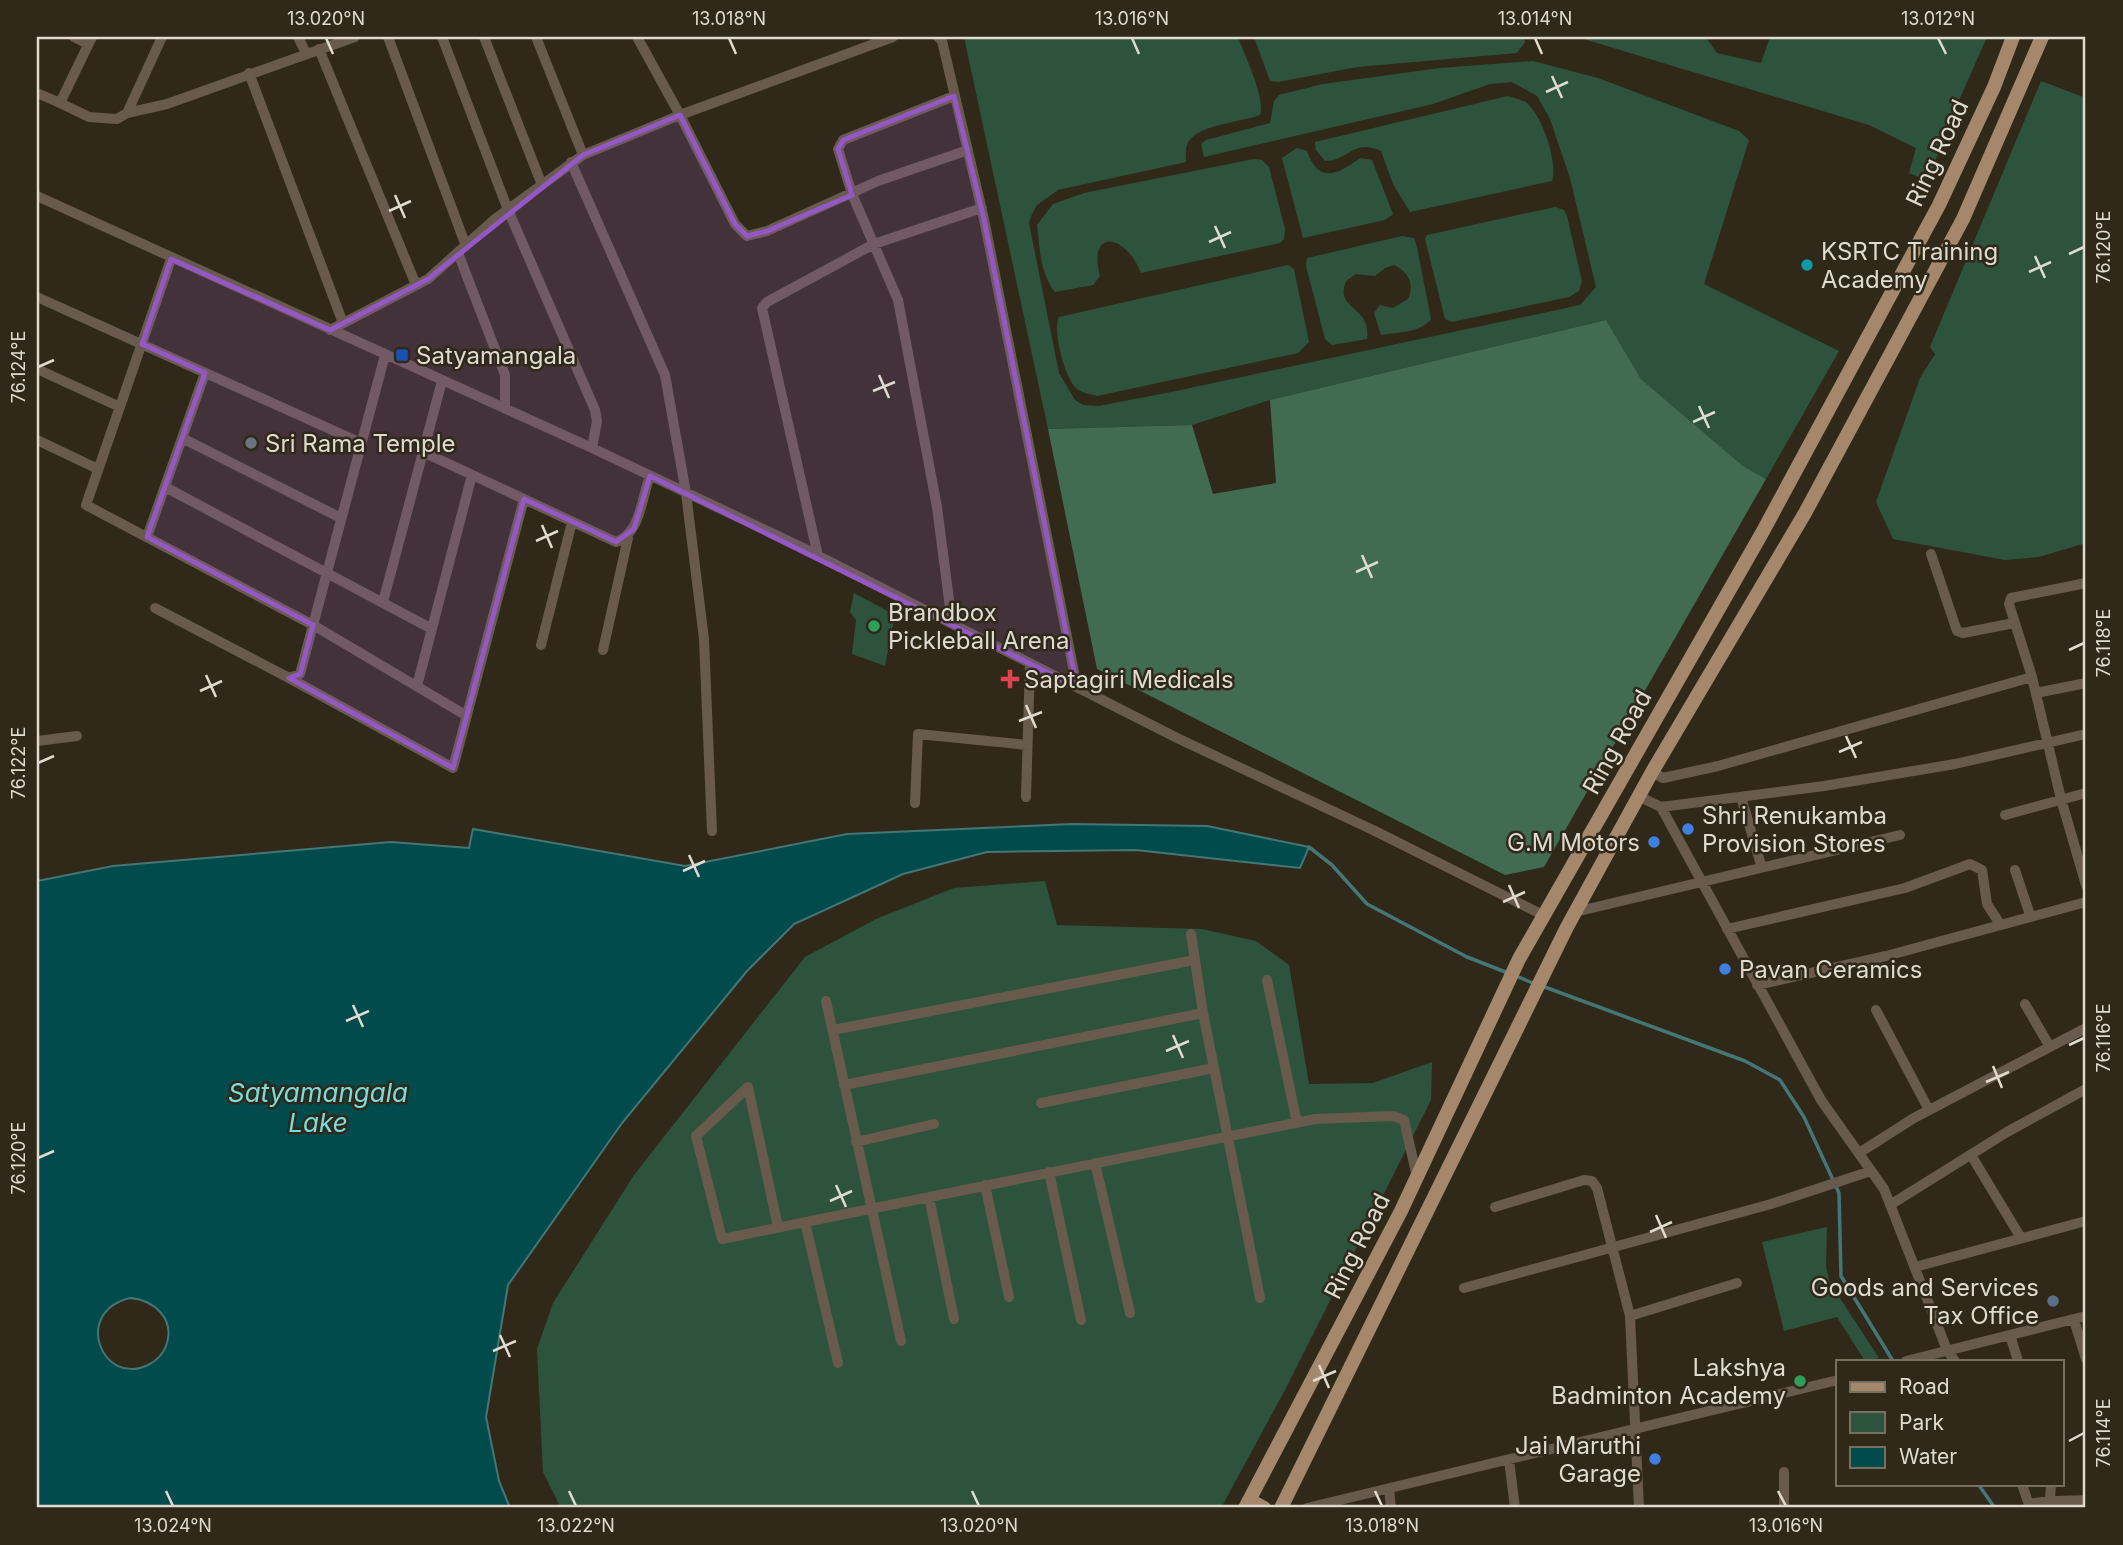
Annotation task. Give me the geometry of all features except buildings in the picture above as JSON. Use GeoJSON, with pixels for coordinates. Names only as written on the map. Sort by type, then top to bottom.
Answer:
{"type":"FeatureCollection","features":[{"type":"Feature","properties":{"kind":"main road","name":"Ring Road"},"geometry":{"type":"LineString","coordinates":[[1247,1504],[1417,1177],[1519,959],[1762,533],[1939,205],[2013,37]]}},
{"type":"Feature","properties":{"kind":"main road","name":"Ring Road"},"geometry":{"type":"LineString","coordinates":[[1281,1508],[1567,927],[1638,796],[1805,513],[1963,219],[2042,37]]}},
{"type":"Feature","properties":{"kind":"main road"},"geometry":{"type":"LineString","coordinates":[[1939,205],[1963,219]]}},
{"type":"Feature","properties":{"kind":"main road"},"geometry":{"type":"LineString","coordinates":[[1545,916],[1567,927]]}},
{"type":"Feature","properties":{"kind":"main road"},"geometry":{"type":"LineString","coordinates":[[1247,1504],[1265,1508]]}},
{"type":"Feature","properties":{"kind":"street"},"geometry":{"type":"LineString","coordinates":[[60,103],[90,40],[74,37]]}},
{"type":"Feature","properties":{"kind":"street"},"geometry":{"type":"LineString","coordinates":[[127,113],[162,37]]}},
{"type":"Feature","properties":{"kind":"street"},"geometry":{"type":"LineString","coordinates":[[298,37],[306,53]]}},
{"type":"Feature","properties":{"kind":"street"},"geometry":{"type":"LineString","coordinates":[[37,93],[89,117],[117,119],[127,113],[167,104],[355,37]]}},
{"type":"Feature","properties":{"kind":"street"},"geometry":{"type":"LineString","coordinates":[[388,37],[505,375],[505,409]]}},
{"type":"Feature","properties":{"kind":"street"},"geometry":{"type":"LineString","coordinates":[[442,37],[508,210],[595,410],[597,421],[592,448]]}},
{"type":"Feature","properties":{"kind":"street"},"geometry":{"type":"LineString","coordinates":[[484,37],[542,185]]}},
{"type":"Feature","properties":{"kind":"street"},"geometry":{"type":"LineString","coordinates":[[536,37],[583,155]]}},
{"type":"Feature","properties":{"kind":"street"},"geometry":{"type":"LineString","coordinates":[[637,37],[735,224],[747,236],[767,232],[878,181],[968,150]]}},
{"type":"Feature","properties":{"kind":"street"},"geometry":{"type":"LineString","coordinates":[[330,330],[416,285],[508,210],[583,155],[680,115],[893,37]]}},
{"type":"Feature","properties":{"kind":"street"},"geometry":{"type":"LineString","coordinates":[[938,37],[942,41],[982,208],[1077,687]]}},
{"type":"Feature","properties":{"kind":"street"},"geometry":{"type":"LineString","coordinates":[[319,49],[416,285]]}},
{"type":"Feature","properties":{"kind":"street"},"geometry":{"type":"LineString","coordinates":[[249,73],[343,323]]}},
{"type":"Feature","properties":{"kind":"street"},"geometry":{"type":"LineString","coordinates":[[951,623],[937,506],[898,300],[852,194],[838,149],[840,144],[954,96]]}},
{"type":"Feature","properties":{"kind":"street"},"geometry":{"type":"LineString","coordinates":[[571,162],[665,375],[686,493],[704,639],[712,831]]}},
{"type":"Feature","properties":{"kind":"street"},"geometry":{"type":"LineString","coordinates":[[37,196],[592,448],[818,556],[1077,687],[1545,916]]}},
{"type":"Feature","properties":{"kind":"street"},"geometry":{"type":"LineString","coordinates":[[818,556],[762,308],[766,302],[873,244],[982,208]]}},
{"type":"Feature","properties":{"kind":"street"},"geometry":{"type":"LineString","coordinates":[[172,259],[86,505],[313,625],[467,716]]}},
{"type":"Feature","properties":{"kind":"street"},"geometry":{"type":"LineString","coordinates":[[37,297],[362,443]]}},
{"type":"Feature","properties":{"kind":"street"},"geometry":{"type":"LineString","coordinates":[[289,678],[300,674],[385,355]]}},
{"type":"Feature","properties":{"kind":"street"},"geometry":{"type":"LineString","coordinates":[[37,369],[120,407]]}},
{"type":"Feature","properties":{"kind":"street"},"geometry":{"type":"LineString","coordinates":[[148,537],[205,373]]}},
{"type":"Feature","properties":{"kind":"street"},"geometry":{"type":"LineString","coordinates":[[383,603],[442,381]]}},
{"type":"Feature","properties":{"kind":"street"},"geometry":{"type":"LineString","coordinates":[[182,438],[341,518]]}},
{"type":"Feature","properties":{"kind":"street"},"geometry":{"type":"LineString","coordinates":[[37,440],[98,469]]}},
{"type":"Feature","properties":{"kind":"street"},"geometry":{"type":"LineString","coordinates":[[422,452],[616,542],[628,538]]}},
{"type":"Feature","properties":{"kind":"street"},"geometry":{"type":"LineString","coordinates":[[416,686],[472,475]]}},
{"type":"Feature","properties":{"kind":"street"},"geometry":{"type":"LineString","coordinates":[[603,650],[628,538],[634,529],[650,476]]}},
{"type":"Feature","properties":{"kind":"street"},"geometry":{"type":"LineString","coordinates":[[165,487],[432,629]]}},
{"type":"Feature","properties":{"kind":"street"},"geometry":{"type":"LineString","coordinates":[[155,608],[453,768],[524,499]]}},
{"type":"Feature","properties":{"kind":"street"},"geometry":{"type":"LineString","coordinates":[[541,645],[572,522]]}},
{"type":"Feature","properties":{"kind":"street"},"geometry":{"type":"LineString","coordinates":[[1931,554],[1957,631],[1963,633],[2014,623]]}},
{"type":"Feature","properties":{"kind":"street"},"geometry":{"type":"LineString","coordinates":[[2086,583],[2016,595],[2009,604],[2032,677],[2061,799],[2086,885]]}},
{"type":"Feature","properties":{"kind":"street"},"geometry":{"type":"LineString","coordinates":[[1026,797],[1030,663]]}},
{"type":"Feature","properties":{"kind":"street"},"geometry":{"type":"LineString","coordinates":[[1652,772],[1663,778],[1718,766],[2032,677]]}},
{"type":"Feature","properties":{"kind":"street"},"geometry":{"type":"LineString","coordinates":[[2036,693],[2086,683]]}},
{"type":"Feature","properties":{"kind":"street"},"geometry":{"type":"LineString","coordinates":[[915,803],[918,734],[1027,745]]}},
{"type":"Feature","properties":{"kind":"street"},"geometry":{"type":"LineString","coordinates":[[1638,796],[1661,807],[1741,797],[1955,764],[2086,734]]}},
{"type":"Feature","properties":{"kind":"street"},"geometry":{"type":"LineString","coordinates":[[37,741],[77,736]]}},
{"type":"Feature","properties":{"kind":"street"},"geometry":{"type":"LineString","coordinates":[[2005,814],[2086,793]]}},
{"type":"Feature","properties":{"kind":"street"},"geometry":{"type":"LineString","coordinates":[[1741,797],[1761,865]]}},
{"type":"Feature","properties":{"kind":"street"},"geometry":{"type":"LineString","coordinates":[[1661,807],[1821,1100],[1871,1171],[1890,1205],[1947,1350],[1954,1360]]}},
{"type":"Feature","properties":{"kind":"street"},"geometry":{"type":"LineString","coordinates":[[1575,912],[1761,865],[1900,835]]}},
{"type":"Feature","properties":{"kind":"street"},"geometry":{"type":"LineString","coordinates":[[1727,929],[1905,888],[1970,864],[1982,870],[1987,904],[2000,924]]}},
{"type":"Feature","properties":{"kind":"street"},"geometry":{"type":"LineString","coordinates":[[2015,870],[2030,915]]}},
{"type":"Feature","properties":{"kind":"street"},"geometry":{"type":"LineString","coordinates":[[1757,985],[1886,956],[2086,901]]}},
{"type":"Feature","properties":{"kind":"street"},"geometry":{"type":"LineString","coordinates":[[1191,934],[1203,1013],[1260,1297]]}},
{"type":"Feature","properties":{"kind":"street"},"geometry":{"type":"LineString","coordinates":[[832,1030],[1195,960]]}},
{"type":"Feature","properties":{"kind":"street"},"geometry":{"type":"LineString","coordinates":[[1267,981],[1297,1123]]}},
{"type":"Feature","properties":{"kind":"street"},"geometry":{"type":"LineString","coordinates":[[826,1001],[901,1342]]}},
{"type":"Feature","properties":{"kind":"street"},"geometry":{"type":"LineString","coordinates":[[2025,1004],[2050,1046]]}},
{"type":"Feature","properties":{"kind":"street"},"geometry":{"type":"LineString","coordinates":[[1876,1010],[1929,1110]]}},
{"type":"Feature","properties":{"kind":"street"},"geometry":{"type":"LineString","coordinates":[[844,1085],[1203,1013]]}},
{"type":"Feature","properties":{"kind":"street"},"geometry":{"type":"LineString","coordinates":[[1859,1153],[1929,1110],[2086,1028]]}},
{"type":"Feature","properties":{"kind":"street"},"geometry":{"type":"LineString","coordinates":[[1041,1103],[1214,1068]]}},
{"type":"Feature","properties":{"kind":"street"},"geometry":{"type":"LineString","coordinates":[[778,1227],[748,1087],[696,1136],[722,1239],[1315,1119],[1393,1116],[1404,1121],[1417,1177]]}},
{"type":"Feature","properties":{"kind":"street"},"geometry":{"type":"LineString","coordinates":[[1890,1205],[2086,1089]]}},
{"type":"Feature","properties":{"kind":"street"},"geometry":{"type":"LineString","coordinates":[[856,1142],[934,1124]]}},
{"type":"Feature","properties":{"kind":"street"},"geometry":{"type":"LineString","coordinates":[[1971,1155],[2021,1238]]}},
{"type":"Feature","properties":{"kind":"street"},"geometry":{"type":"LineString","coordinates":[[1095,1163],[1130,1313]]}},
{"type":"Feature","properties":{"kind":"street"},"geometry":{"type":"LineString","coordinates":[[1464,1289],[1871,1171]]}},
{"type":"Feature","properties":{"kind":"street"},"geometry":{"type":"LineString","coordinates":[[1049,1172],[1081,1320]]}},
{"type":"Feature","properties":{"kind":"street"},"geometry":{"type":"LineString","coordinates":[[1495,1207],[1584,1180],[1592,1181],[1615,1247],[1630,1316],[1639,1508]]}},
{"type":"Feature","properties":{"kind":"street"},"geometry":{"type":"LineString","coordinates":[[985,1185],[1009,1297]]}},
{"type":"Feature","properties":{"kind":"street"},"geometry":{"type":"LineString","coordinates":[[929,1197],[954,1319]]}},
{"type":"Feature","properties":{"kind":"street"},"geometry":{"type":"LineString","coordinates":[[1915,1267],[2086,1221]]}},
{"type":"Feature","properties":{"kind":"street"},"geometry":{"type":"LineString","coordinates":[[805,1222],[838,1363]]}},
{"type":"Feature","properties":{"kind":"street"},"geometry":{"type":"LineString","coordinates":[[1630,1316],[1737,1283]]}},
{"type":"Feature","properties":{"kind":"street"},"geometry":{"type":"LineString","coordinates":[[1910,1360],[2086,1317]]}},
{"type":"Feature","properties":{"kind":"street"},"geometry":{"type":"LineString","coordinates":[[2074,1320],[2086,1359]]}},
{"type":"Feature","properties":{"kind":"street"},"geometry":{"type":"LineString","coordinates":[[2010,1335],[2018,1360]]}},
{"type":"Feature","properties":{"kind":"street"},"geometry":{"type":"LineString","coordinates":[[1307,1508],[1836,1381]]}},
{"type":"Feature","properties":{"kind":"street"},"geometry":{"type":"LineString","coordinates":[[1509,1460],[1515,1508]]}},
{"type":"Feature","properties":{"kind":"street"},"geometry":{"type":"LineString","coordinates":[[1784,1472],[1784,1508]]}},
{"type":"Feature","properties":{"kind":"street"},"geometry":{"type":"LineString","coordinates":[[2023,1486],[2030,1507],[2050,1499],[2061,1502],[2086,1500]]}},
{"type":"Feature","properties":{"kind":"street"},"geometry":{"type":"LineString","coordinates":[[2050,1499],[2051,1486]]}},
{"type":"Feature","properties":{"kind":"street"},"geometry":{"type":"LineString","coordinates":[[1389,1489],[1391,1508]]}},
{"type":"Feature","properties":{"kind":"highlighted area"},"geometry":{"type":"Polygon","coordinates":[[[954,96],[984,219],[1077,687],[650,476],[634,529],[616,542],[524,499],[453,768],[289,678],[300,674],[313,625],[147,537],[205,373],[142,344],[171,259],[330,330],[428,279],[583,155],[680,115],[735,224],[747,236],[767,231],[852,195],[838,149],[843,140],[954,96]]]}},
{"type":"Feature","properties":{"kind":"green space"},"geometry":{"type":"Polygon","coordinates":[[[964,37],[1238,37],[1257,88],[1260,115],[1198,133],[1187,145],[1186,162],[1058,190],[1037,205],[1032,214],[1029,223],[1059,373],[1075,400],[1083,405],[1099,406],[1176,391],[1580,305],[1596,287],[1570,178],[1550,119],[1537,96],[1512,82],[1490,84],[1433,104],[1204,157],[1201,144],[1206,140],[1270,123],[1274,101],[1279,95],[1323,84],[1440,68],[1533,61],[1598,78],[1739,131],[1749,140],[1704,284],[1839,351],[1766,479],[1743,466],[1641,379],[1606,320],[1270,400],[1192,425],[1048,429],[964,37]]]}},
{"type":"Feature","properties":{"kind":"green space"},"geometry":{"type":"Polygon","coordinates":[[[1254,37],[1523,37],[1525,42],[1517,53],[1357,67],[1278,82],[1270,81],[1254,37]]]}},
{"type":"Feature","properties":{"kind":"green space"},"geometry":{"type":"Polygon","coordinates":[[[1577,37],[1709,37],[1707,39],[1717,53],[1761,63],[1770,37],[1987,37],[1945,132],[1929,181],[1909,173],[1916,148],[1869,125],[1577,37]]]}},
{"type":"Feature","properties":{"kind":"green space"},"geometry":{"type":"Polygon","coordinates":[[[2041,81],[2086,98],[2086,543],[2039,557],[2005,560],[1893,539],[1876,502],[1920,378],[1935,354],[1930,347],[2041,81]]]}},
{"type":"Feature","properties":{"kind":"green space"},"geometry":{"type":"Polygon","coordinates":[[[1508,96],[1526,103],[1539,119],[1551,152],[1552,181],[1410,212],[1393,184],[1381,151],[1357,148],[1340,158],[1325,161],[1316,150],[1315,142],[1508,96]]]}},
{"type":"Feature","properties":{"kind":"green space"},"geometry":{"type":"Polygon","coordinates":[[[1297,148],[1307,151],[1317,169],[1323,172],[1337,172],[1360,158],[1372,160],[1393,214],[1385,220],[1303,238],[1282,158],[1297,148]]]}},
{"type":"Feature","properties":{"kind":"green space"},"geometry":{"type":"Polygon","coordinates":[[[1254,159],[1262,160],[1269,167],[1285,229],[1284,239],[1280,243],[1141,273],[1126,250],[1110,242],[1103,244],[1099,250],[1097,261],[1100,276],[1093,285],[1055,292],[1050,285],[1042,261],[1037,225],[1053,204],[1084,193],[1254,159]]]}},
{"type":"Feature","properties":{"kind":"green space"},"geometry":{"type":"Polygon","coordinates":[[[1555,207],[1564,210],[1567,216],[1582,281],[1579,291],[1569,297],[1452,322],[1445,319],[1425,239],[1427,235],[1555,207]]]}},
{"type":"Feature","properties":{"kind":"green space"},"geometry":{"type":"Polygon","coordinates":[[[1402,236],[1414,238],[1431,319],[1415,329],[1381,335],[1374,313],[1380,305],[1393,308],[1408,299],[1411,288],[1409,279],[1394,265],[1375,276],[1356,274],[1346,281],[1345,298],[1364,319],[1367,339],[1332,345],[1325,339],[1306,266],[1307,258],[1402,236]]]}},
{"type":"Feature","properties":{"kind":"green space"},"geometry":{"type":"Polygon","coordinates":[[[1288,265],[1294,269],[1309,342],[1298,353],[1097,396],[1080,391],[1072,383],[1058,343],[1059,317],[1288,265]]]}},
{"type":"Feature","properties":{"kind":"green space"},"geometry":{"type":"Polygon","coordinates":[[[1606,320],[1641,379],[1743,466],[1766,479],[1544,867],[1505,875],[1097,669],[1048,429],[1192,425],[1213,494],[1276,483],[1270,400],[1606,320]]]}},
{"type":"Feature","properties":{"kind":"green space"},"geometry":{"type":"Polygon","coordinates":[[[854,593],[895,615],[885,666],[852,654],[856,620],[850,612],[854,593]]]}},
{"type":"Feature","properties":{"kind":"green space"},"geometry":{"type":"Polygon","coordinates":[[[1045,881],[1057,925],[1202,929],[1256,941],[1289,965],[1309,1084],[1373,1083],[1432,1062],[1431,1100],[1286,1388],[1221,1508],[561,1508],[543,1472],[537,1349],[553,1303],[634,1175],[805,957],[876,919],[954,888],[1045,881]]]}},
{"type":"Feature","properties":{"kind":"green space"},"geometry":{"type":"Polygon","coordinates":[[[1827,1227],[1826,1267],[1830,1283],[1879,1358],[1864,1360],[1837,1317],[1784,1331],[1762,1242],[1827,1227]]]}},
{"type":"Feature","properties":{"kind":"water","name":"Satyamangala Lake"},"geometry":{"type":"Polygon","coordinates":[[[1072,824],[1207,826],[1309,847],[1300,868],[1136,850],[987,852],[903,874],[794,924],[747,971],[622,1123],[508,1285],[486,1417],[499,1481],[510,1508],[37,1508],[37,881],[113,866],[391,842],[469,848],[473,829],[685,866],[847,834],[1072,824]],[[130,1298],[112,1306],[102,1317],[98,1331],[100,1345],[107,1357],[118,1366],[132,1369],[148,1365],[156,1359],[165,1349],[168,1336],[168,1327],[161,1313],[155,1307],[130,1298]]]}},
{"type":"Feature","properties":{"kind":"waterway"},"geometry":{"type":"LineString","coordinates":[[1309,847],[1332,865],[1367,904],[1467,957],[1508,973]]}},
{"type":"Feature","properties":{"kind":"waterway"},"geometry":{"type":"LineString","coordinates":[[1516,976],[1535,984]]}},
{"type":"Feature","properties":{"kind":"waterway"},"geometry":{"type":"LineString","coordinates":[[1542,986],[1745,1061],[1780,1080],[1804,1117],[1839,1193],[1841,1276],[1892,1360]]}},
{"type":"Feature","properties":{"kind":"waterway"},"geometry":{"type":"LineString","coordinates":[[1979,1486],[1995,1508]]}},
{"type":"Feature","properties":{"kind":"place","name":"KSRTC Training Academy"},"geometry":{"type":"Point","coordinates":[1807,265]}},
{"type":"Feature","properties":{"kind":"place","name":"Satyamangala"},"geometry":{"type":"Point","coordinates":[402,355]}},
{"type":"Feature","properties":{"kind":"place","name":"Sri Rama Temple"},"geometry":{"type":"Point","coordinates":[251,443]}},
{"type":"Feature","properties":{"kind":"place","name":"Brandbox Pickleball Arena"},"geometry":{"type":"Point","coordinates":[874,626]}},
{"type":"Feature","properties":{"kind":"place","name":"Saptagiri Medicals"},"geometry":{"type":"Point","coordinates":[1010,679]}},
{"type":"Feature","properties":{"kind":"place","name":"Shri Renukamba Provision Stores"},"geometry":{"type":"Point","coordinates":[1688,829]}},
{"type":"Feature","properties":{"kind":"place","name":"G.M Motors"},"geometry":{"type":"Point","coordinates":[1654,842]}},
{"type":"Feature","properties":{"kind":"place","name":"Pavan Ceramics"},"geometry":{"type":"Point","coordinates":[1725,969]}},
{"type":"Feature","properties":{"kind":"place","name":"Goods and Services Tax Office"},"geometry":{"type":"Point","coordinates":[2053,1301]}},
{"type":"Feature","properties":{"kind":"place","name":"Lakshya Badminton Academy"},"geometry":{"type":"Point","coordinates":[1800,1381]}},
{"type":"Feature","properties":{"kind":"place","name":"Jai Maruthi Garage"},"geometry":{"type":"Point","coordinates":[1655,1459]}}]}
